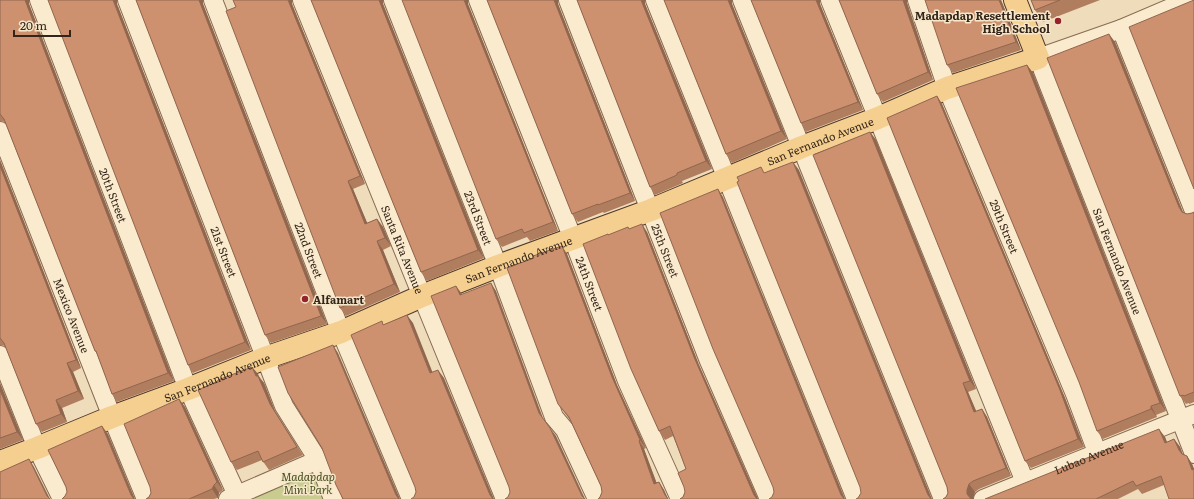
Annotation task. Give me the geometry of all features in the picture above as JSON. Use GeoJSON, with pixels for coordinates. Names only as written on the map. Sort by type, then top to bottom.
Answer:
{"type":"FeatureCollection","features":[{"type":"Feature","properties":{"kind":"main road","name":"San Fernando Avenue"},"geometry":{"type":"LineString","coordinates":[[0,462],[265,358],[341,332],[422,296],[498,266],[650,210],[728,179],[802,147],[878,118],[947,88],[1038,58],[1015,0]]}},
{"type":"Feature","properties":{"kind":"street","name":"20th Street"},"geometry":{"type":"LineString","coordinates":[[39,0],[188,389],[232,497]]}},
{"type":"Feature","properties":{"kind":"street","name":"21st Street"},"geometry":{"type":"LineString","coordinates":[[126,0],[284,406],[318,460],[333,499]]}},
{"type":"Feature","properties":{"kind":"street","name":"22nd Street"},"geometry":{"type":"LineString","coordinates":[[213,0],[341,332],[411,499]]}},
{"type":"Feature","properties":{"kind":"street","name":"Santa Rita Avenue"},"geometry":{"type":"LineString","coordinates":[[302,0],[505,499]]}},
{"type":"Feature","properties":{"kind":"street","name":"23rd Street"},"geometry":{"type":"LineString","coordinates":[[393,0],[498,266],[554,418],[565,430],[597,499]]}},
{"type":"Feature","properties":{"kind":"street","name":"24th Street"},"geometry":{"type":"LineString","coordinates":[[478,0],[573,239],[627,381],[680,499]]}},
{"type":"Feature","properties":{"kind":"street","name":"25th Street"},"geometry":{"type":"LineString","coordinates":[[568,0],[709,361],[769,499]]}},
{"type":"Feature","properties":{"kind":"street"},"geometry":{"type":"LineString","coordinates":[[655,0],[856,499]]}},
{"type":"Feature","properties":{"kind":"street"},"geometry":{"type":"LineString","coordinates":[[742,0],[943,499]]}},
{"type":"Feature","properties":{"kind":"street"},"geometry":{"type":"LineString","coordinates":[[830,0],[1025,482]]}},
{"type":"Feature","properties":{"kind":"street","name":"29th Street"},"geometry":{"type":"LineString","coordinates":[[917,0],[947,88],[1075,394],[1097,452]]}},
{"type":"Feature","properties":{"kind":"street","name":"San Fernando Avenue"},"geometry":{"type":"LineString","coordinates":[[1189,0],[1121,29],[1038,58],[1187,416],[1194,454]]}},
{"type":"Feature","properties":{"kind":"street"},"geometry":{"type":"LineString","coordinates":[[1121,29],[1194,211]]}},
{"type":"Feature","properties":{"kind":"street","name":"Mexico Avenue"},"geometry":{"type":"LineString","coordinates":[[0,131],[112,417],[146,499]]}},
{"type":"Feature","properties":{"kind":"street"},"geometry":{"type":"LineString","coordinates":[[0,355],[37,448],[62,499]]}},
{"type":"Feature","properties":{"kind":"street","name":"Lubao Avenue"},"geometry":{"type":"LineString","coordinates":[[983,499],[1187,416]]}},
{"type":"Feature","properties":{"kind":"street"},"geometry":{"type":"LineString","coordinates":[[232,497],[318,460]]}},
{"type":"Feature","properties":{"kind":"green space","name":"Madapdap Mini Park"},"geometry":{"type":"Polygon","coordinates":[[[318,460],[333,499],[225,499],[318,460]]]}},
{"type":"Feature","properties":{"kind":"building"},"geometry":{"type":"Polygon","coordinates":[[[0,0],[25,0],[168,373],[112,394],[4,119],[0,114],[0,0]]]}},
{"type":"Feature","properties":{"kind":"building"},"geometry":{"type":"Polygon","coordinates":[[[48,0],[113,0],[245,342],[188,365],[48,0]]]}},
{"type":"Feature","properties":{"kind":"building"},"geometry":{"type":"Polygon","coordinates":[[[136,0],[199,0],[321,316],[265,335],[136,0]]]}},
{"type":"Feature","properties":{"kind":"building"},"geometry":{"type":"Polygon","coordinates":[[[233,0],[288,0],[360,176],[348,181],[365,224],[377,219],[385,238],[377,241],[394,284],[340,308],[226,11],[236,7],[233,0]]]}},
{"type":"Feature","properties":{"kind":"building"},"geometry":{"type":"Polygon","coordinates":[[[311,0],[379,0],[478,250],[421,272],[311,0]]]}},
{"type":"Feature","properties":{"kind":"building"},"geometry":{"type":"Polygon","coordinates":[[[402,0],[464,0],[553,222],[524,233],[522,229],[496,239],[402,0]]]}},
{"type":"Feature","properties":{"kind":"building"},"geometry":{"type":"Polygon","coordinates":[[[487,0],[554,0],[630,193],[572,214],[487,0]]]}},
{"type":"Feature","properties":{"kind":"building"},"geometry":{"type":"Polygon","coordinates":[[[577,0],[641,0],[706,161],[677,173],[677,175],[650,187],[577,0]]]}},
{"type":"Feature","properties":{"kind":"building"},"geometry":{"type":"Polygon","coordinates":[[[664,0],[728,0],[781,131],[726,154],[664,0]]]}},
{"type":"Feature","properties":{"kind":"building"},"geometry":{"type":"Polygon","coordinates":[[[751,0],[816,0],[858,102],[801,123],[751,0]]]}},
{"type":"Feature","properties":{"kind":"building"},"geometry":{"type":"Polygon","coordinates":[[[839,0],[903,0],[928,72],[877,94],[839,0]]]}},
{"type":"Feature","properties":{"kind":"building"},"geometry":{"type":"Polygon","coordinates":[[[925,0],[999,0],[1016,42],[947,65],[925,0]]]}},
{"type":"Feature","properties":{"kind":"building"},"geometry":{"type":"Polygon","coordinates":[[[1031,0],[1060,0],[1035,10],[1031,0]]]}},
{"type":"Feature","properties":{"kind":"building"},"geometry":{"type":"Polygon","coordinates":[[[1194,0],[1194,189],[1129,27],[1194,0]]]}},
{"type":"Feature","properties":{"kind":"building"},"geometry":{"type":"Polygon","coordinates":[[[1109,34],[1179,207],[1182,212],[1187,214],[1194,212],[1194,392],[1184,396],[1180,396],[1047,58],[1109,34]]]}},
{"type":"Feature","properties":{"kind":"building"},"geometry":{"type":"Polygon","coordinates":[[[1027,65],[1160,403],[1151,406],[1151,409],[1097,431],[1079,382],[956,88],[1027,65]]]}},
{"type":"Feature","properties":{"kind":"building"},"geometry":{"type":"Polygon","coordinates":[[[937,96],[1060,390],[1078,439],[1025,461],[887,118],[937,96]]]}},
{"type":"Feature","properties":{"kind":"building"},"geometry":{"type":"Polygon","coordinates":[[[870,132],[970,381],[963,383],[974,412],[982,409],[1006,468],[969,484],[967,494],[971,499],[943,499],[948,493],[947,487],[813,155],[870,132]]]}},
{"type":"Feature","properties":{"kind":"building"},"geometry":{"type":"Polygon","coordinates":[[[793,162],[928,495],[931,499],[856,499],[861,493],[860,487],[737,182],[739,181],[737,177],[761,167],[764,173],[793,162]]]}},
{"type":"Feature","properties":{"kind":"building"},"geometry":{"type":"Polygon","coordinates":[[[0,166],[76,360],[67,363],[78,391],[56,400],[61,414],[36,424],[4,343],[0,338],[0,166]]]}},
{"type":"Feature","properties":{"kind":"building"},"geometry":{"type":"Polygon","coordinates":[[[718,189],[841,495],[844,499],[769,499],[772,497],[774,492],[773,487],[713,349],[660,213],[718,189]]]}},
{"type":"Feature","properties":{"kind":"building"},"geometry":{"type":"Polygon","coordinates":[[[642,224],[694,357],[757,499],[680,499],[683,497],[685,492],[678,473],[686,469],[670,426],[659,431],[631,369],[583,244],[628,227],[629,229],[642,224]]]}},
{"type":"Feature","properties":{"kind":"building"},"geometry":{"type":"Polygon","coordinates":[[[562,246],[612,377],[640,440],[639,441],[654,484],[659,482],[668,499],[598,499],[602,492],[601,486],[569,417],[558,404],[507,268],[534,258],[533,256],[562,246]]]}},
{"type":"Feature","properties":{"kind":"building"},"geometry":{"type":"Polygon","coordinates":[[[491,283],[539,413],[550,428],[582,496],[585,499],[505,499],[508,497],[510,492],[509,487],[431,296],[456,286],[460,295],[491,283]]]}},
{"type":"Feature","properties":{"kind":"building"},"geometry":{"type":"Polygon","coordinates":[[[407,315],[430,373],[438,370],[493,499],[411,499],[414,497],[416,492],[415,487],[351,335],[382,321],[383,325],[407,315]]]}},
{"type":"Feature","properties":{"kind":"building"},"geometry":{"type":"Polygon","coordinates":[[[333,345],[399,499],[343,499],[322,448],[288,393],[278,367],[333,345]]]}},
{"type":"Feature","properties":{"kind":"building"},"geometry":{"type":"Polygon","coordinates":[[[252,367],[256,376],[258,376],[270,404],[297,447],[263,462],[258,451],[231,462],[198,390],[218,380],[252,367]]]}},
{"type":"Feature","properties":{"kind":"building"},"geometry":{"type":"Polygon","coordinates":[[[0,390],[17,432],[0,438],[0,390]]]}},
{"type":"Feature","properties":{"kind":"building"},"geometry":{"type":"Polygon","coordinates":[[[179,399],[217,482],[212,489],[189,499],[146,499],[151,493],[150,487],[124,424],[179,399]]]}},
{"type":"Feature","properties":{"kind":"building"},"geometry":{"type":"Polygon","coordinates":[[[102,426],[134,499],[62,499],[67,492],[66,487],[48,450],[102,426]]]}},
{"type":"Feature","properties":{"kind":"building"},"geometry":{"type":"Polygon","coordinates":[[[1159,429],[1165,443],[1174,439],[1182,454],[1187,456],[1192,470],[1194,469],[1194,499],[1169,499],[1161,476],[1136,486],[1133,481],[1096,499],[985,499],[1159,429]]]}},
{"type":"Feature","properties":{"kind":"building"},"geometry":{"type":"Polygon","coordinates":[[[29,459],[47,496],[50,499],[0,499],[0,472],[29,459]]]}},
{"type":"Feature","properties":{"kind":"place","name":"Madapdap Resettlement High School"},"geometry":{"type":"Point","coordinates":[1058,21]}},
{"type":"Feature","properties":{"kind":"place","name":"Alfamart"},"geometry":{"type":"Point","coordinates":[305,299]}}]}
